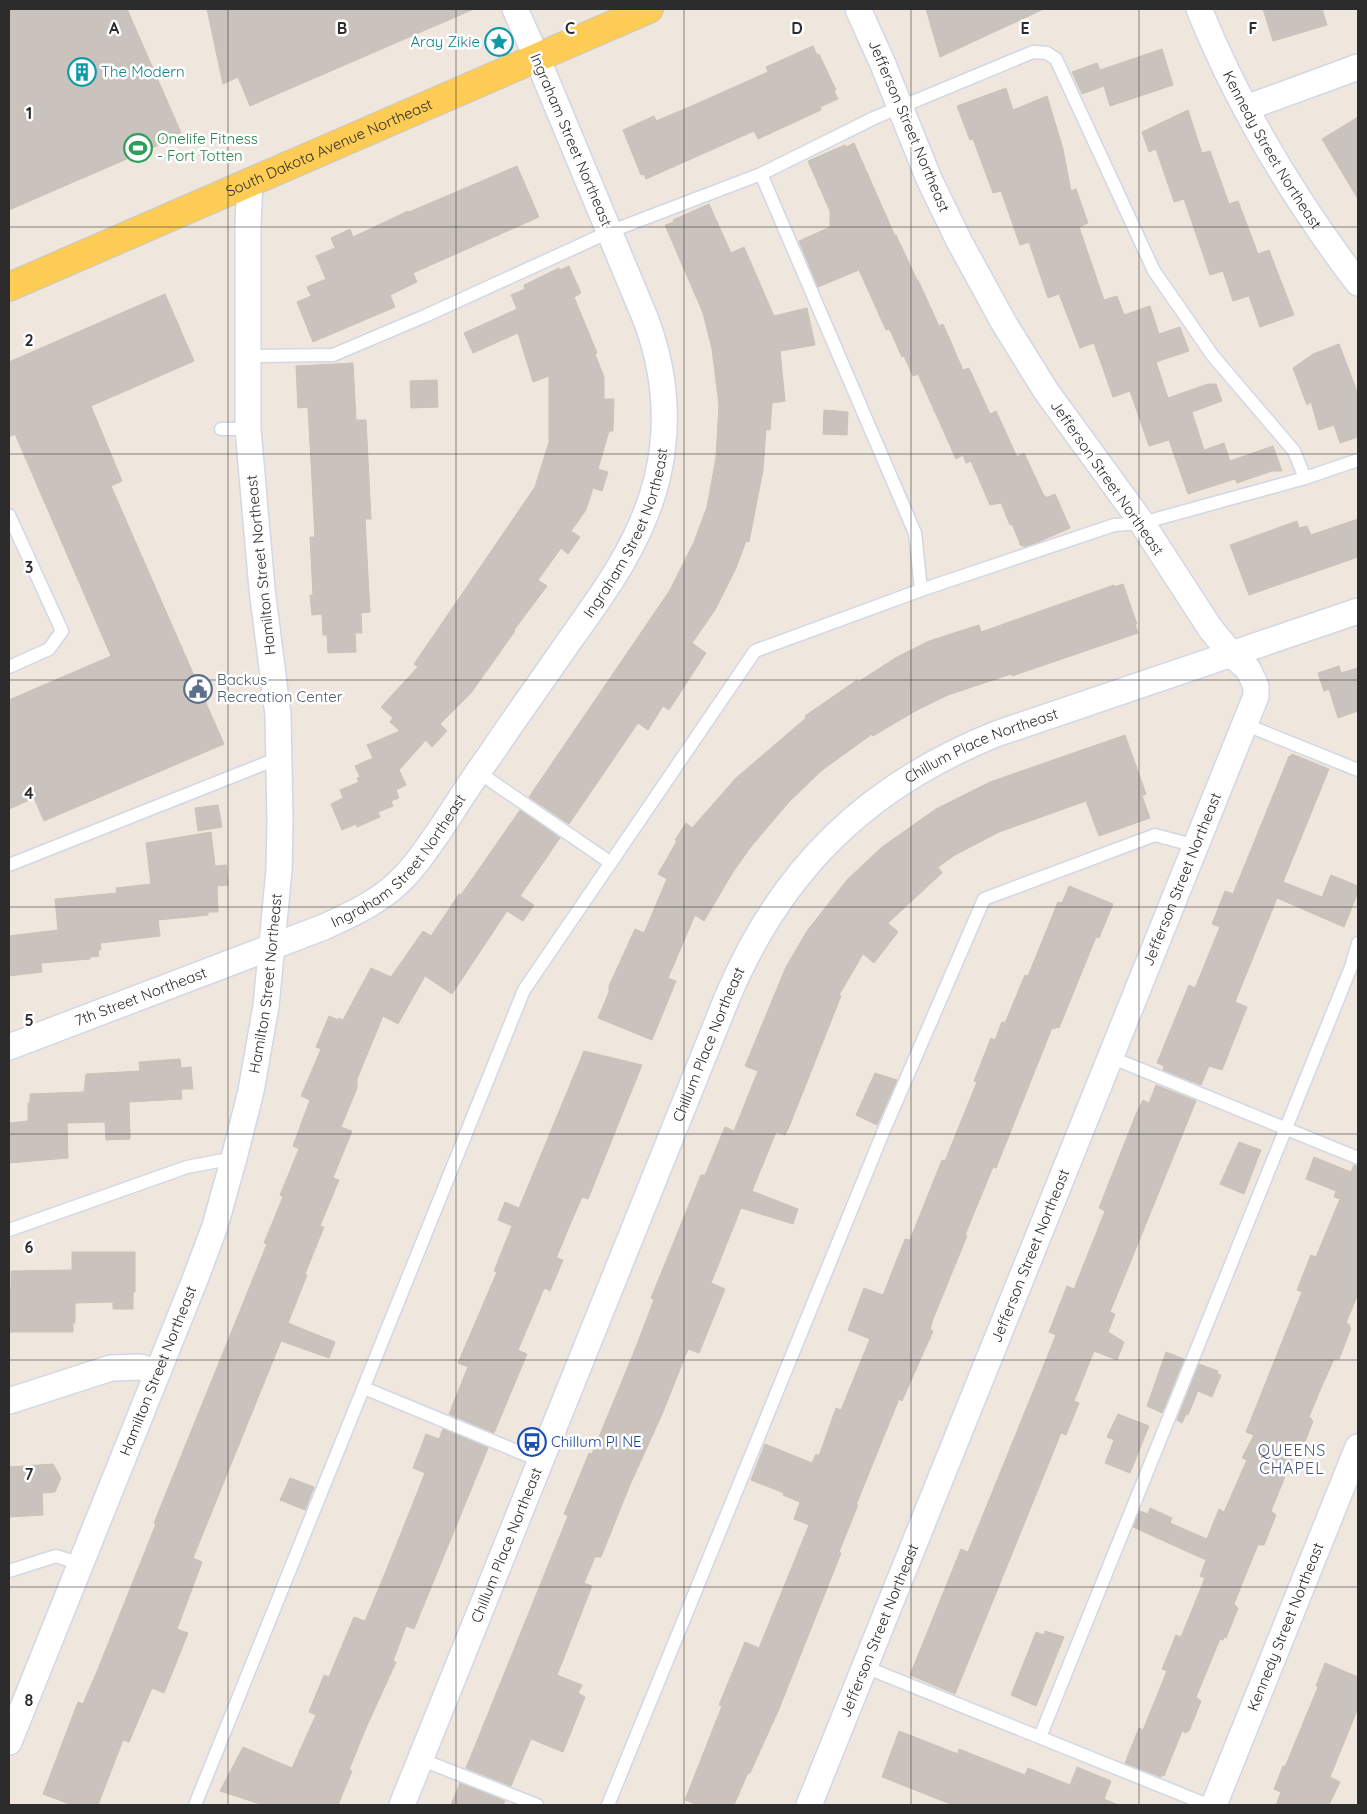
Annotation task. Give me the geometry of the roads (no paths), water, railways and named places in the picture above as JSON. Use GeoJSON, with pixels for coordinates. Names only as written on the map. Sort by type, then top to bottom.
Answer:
{"type":"FeatureCollection","features":[{"type":"Feature","properties":{"kind":"main road","name":"South Dakota Avenue Northeast"},"geometry":{"type":"LineString","coordinates":[[9,288],[250,181],[649,9]]}},
{"type":"Feature","properties":{"kind":"street","name":"Ingraham Street Northeast"},"geometry":{"type":"LineString","coordinates":[[272,947],[324,927],[368,905],[394,888],[420,859],[628,554],[643,522],[657,480],[664,445],[664,399],[660,368],[650,332],[515,9]]}},
{"type":"Feature","properties":{"kind":"street","name":"Jefferson Street Northeast"},"geometry":{"type":"LineString","coordinates":[[817,1803],[865,1666],[1256,696],[1256,686],[1248,669],[1232,655],[1210,628],[1142,523],[1051,398],[1005,325],[959,241],[929,179],[858,9]]}},
{"type":"Feature","properties":{"kind":"street","name":"Kennedy Street Northeast"},"geometry":{"type":"LineString","coordinates":[[1199,9],[1213,42],[1246,108],[1282,173],[1325,239],[1358,283]]}},
{"type":"Feature","properties":{"kind":"street"},"geometry":{"type":"LineString","coordinates":[[1246,108],[1358,67]]}},
{"type":"Feature","properties":{"kind":"street","name":"Hamilton Street Northeast"},"geometry":{"type":"LineString","coordinates":[[9,1742],[208,1243],[234,1158],[251,1091],[261,1040],[279,870],[280,822],[278,715],[262,589],[248,429],[248,223],[250,181]]}},
{"type":"Feature","properties":{"kind":"street","name":"Chillum Place Northeast"},"geometry":{"type":"LineString","coordinates":[[402,1805],[738,972],[759,932],[789,886],[816,855],[866,808],[887,791],[946,756],[996,734],[1358,611]]}},
{"type":"Feature","properties":{"kind":"street","name":"7th Street Northeast"},"geometry":{"type":"LineString","coordinates":[[9,1047],[272,947]]}},
{"type":"Feature","properties":{"kind":"street"},"geometry":{"type":"LineString","coordinates":[[9,1401],[111,1368],[140,1367],[158,1372]]}},
{"type":"Feature","properties":{"kind":"street","name":"Kennedy Street Northeast"},"geometry":{"type":"LineString","coordinates":[[1214,1805],[1358,1447]]}},
{"type":"Feature","properties":{"kind":"lane"},"geometry":{"type":"LineString","coordinates":[[248,356],[333,355],[425,316],[609,232],[761,174],[874,118],[1034,52],[1047,53],[1056,59],[1154,271],[1213,356],[1294,451],[1305,478]]}},
{"type":"Feature","properties":{"kind":"lane"},"geometry":{"type":"LineString","coordinates":[[761,174],[915,533],[921,590]]}},
{"type":"Feature","properties":{"kind":"lane"},"geometry":{"type":"LineString","coordinates":[[220,430],[248,429]]}},
{"type":"Feature","properties":{"kind":"lane"},"geometry":{"type":"LineString","coordinates":[[195,1805],[524,990],[755,651],[921,590],[1114,525],[1142,523],[1305,478],[1358,460]]}},
{"type":"Feature","properties":{"kind":"lane"},"geometry":{"type":"LineString","coordinates":[[9,516],[62,632],[49,649],[9,668]]}},
{"type":"Feature","properties":{"kind":"lane"},"geometry":{"type":"LineString","coordinates":[[1244,724],[1358,770]]}},
{"type":"Feature","properties":{"kind":"lane"},"geometry":{"type":"LineString","coordinates":[[9,865],[279,758]]}},
{"type":"Feature","properties":{"kind":"lane"},"geometry":{"type":"LineString","coordinates":[[478,772],[610,863]]}},
{"type":"Feature","properties":{"kind":"lane"},"geometry":{"type":"LineString","coordinates":[[608,1805],[884,1130],[984,899],[1156,835],[1196,846]]}},
{"type":"Feature","properties":{"kind":"lane"},"geometry":{"type":"LineString","coordinates":[[1040,1737],[1351,967],[1358,943]]}},
{"type":"Feature","properties":{"kind":"lane"},"geometry":{"type":"LineString","coordinates":[[1110,1056],[1358,1158]]}},
{"type":"Feature","properties":{"kind":"lane"},"geometry":{"type":"LineString","coordinates":[[9,1230],[187,1167],[234,1158]]}},
{"type":"Feature","properties":{"kind":"lane"},"geometry":{"type":"LineString","coordinates":[[364,1388],[541,1461]]}},
{"type":"Feature","properties":{"kind":"lane"},"geometry":{"type":"LineString","coordinates":[[9,1570],[56,1556],[81,1564]]}},
{"type":"Feature","properties":{"kind":"lane"},"geometry":{"type":"LineString","coordinates":[[865,1666],[1208,1805]]}},
{"type":"Feature","properties":{"kind":"lane"},"geometry":{"type":"LineString","coordinates":[[420,1759],[537,1805]]}},
{"type":"Feature","properties":{"kind":"place","name":"Aray Zikie"},"geometry":{"type":"Point","coordinates":[499,42]}},
{"type":"Feature","properties":{"kind":"place","name":"The Modern"},"geometry":{"type":"Point","coordinates":[82,72]}},
{"type":"Feature","properties":{"kind":"place","name":"Onelife Fitness - Fort Totten"},"geometry":{"type":"Point","coordinates":[138,148]}},
{"type":"Feature","properties":{"kind":"place","name":"Backus Recreation Center"},"geometry":{"type":"Point","coordinates":[198,689]}},
{"type":"Feature","properties":{"kind":"place","name":"Chillum Pl NE"},"geometry":{"type":"Point","coordinates":[532,1442]}},
{"type":"Feature","properties":{"kind":"district","name":"QUEENS CHAPEL"},"geometry":{"type":"Point","coordinates":[1292,1459]}}]}
